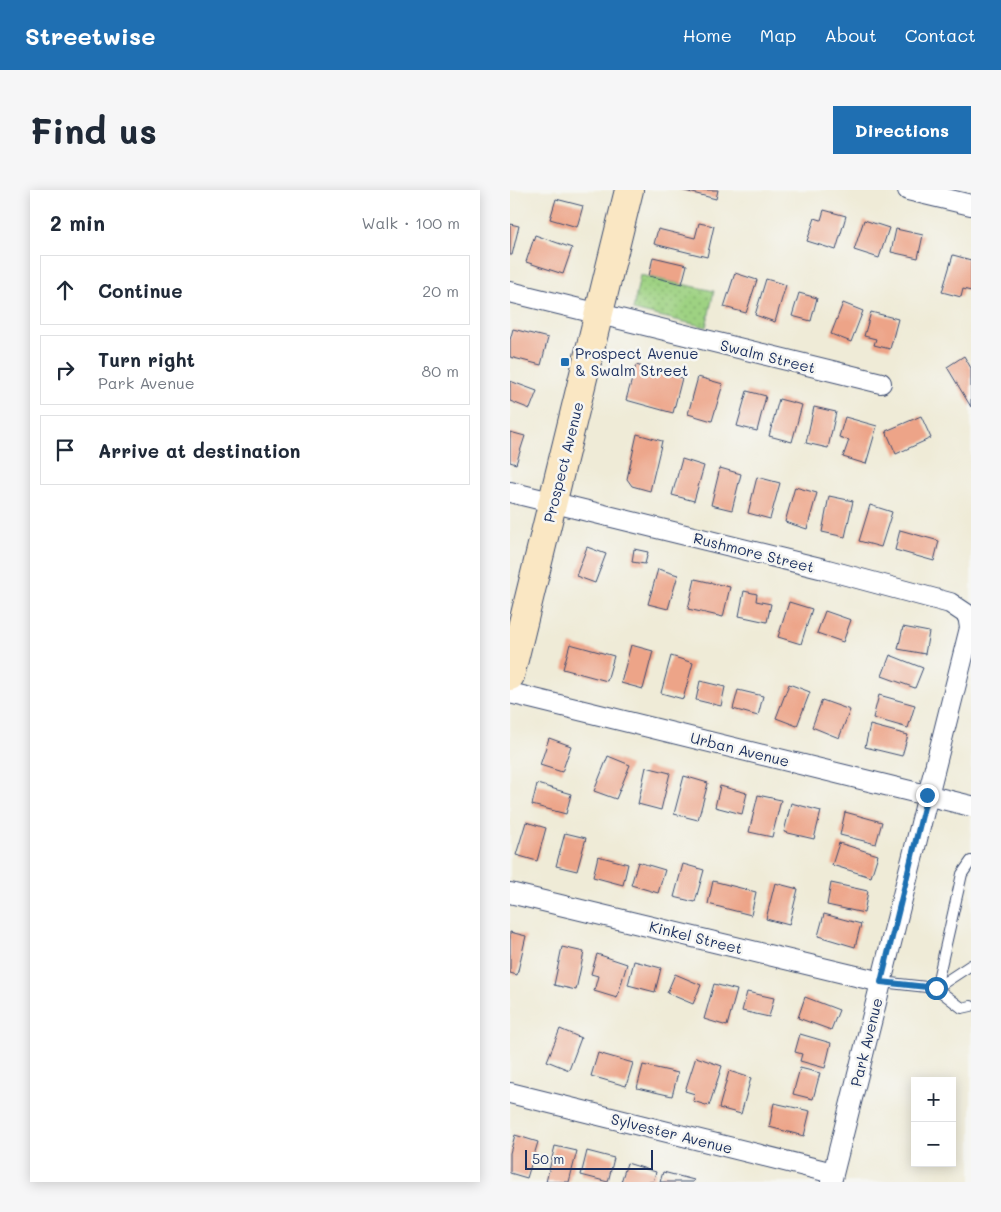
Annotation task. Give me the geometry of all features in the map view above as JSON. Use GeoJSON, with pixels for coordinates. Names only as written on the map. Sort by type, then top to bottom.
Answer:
{"type":"FeatureCollection","features":[{"type":"Feature","properties":{"kind":"main road","name":"Prospect Avenue"},"geometry":{"type":"LineString","coordinates":[[510,676],[629,190]]}},
{"type":"Feature","properties":{"kind":"street"},"geometry":{"type":"LineString","coordinates":[[908,190],[971,206]]}},
{"type":"Feature","properties":{"kind":"street","name":"Swalm Street"},"geometry":{"type":"LineString","coordinates":[[510,292],[881,383]]}},
{"type":"Feature","properties":{"kind":"street","name":"Rushmore Street"},"geometry":{"type":"LineString","coordinates":[[510,492],[824,568],[950,603],[968,614],[970,628],[967,640]]}},
{"type":"Feature","properties":{"kind":"street","name":"Park Avenue"},"geometry":{"type":"LineString","coordinates":[[832,1178],[967,640]]}},
{"type":"Feature","properties":{"kind":"street","name":"Urban Avenue"},"geometry":{"type":"LineString","coordinates":[[510,693],[971,806]]}},
{"type":"Feature","properties":{"kind":"street","name":"Kinkel Street"},"geometry":{"type":"LineString","coordinates":[[510,893],[881,982]]}},
{"type":"Feature","properties":{"kind":"street","name":"Sylvester Avenue"},"geometry":{"type":"LineString","coordinates":[[510,1093],[832,1178]]}},
{"type":"Feature","properties":{"kind":"lane"},"geometry":{"type":"LineString","coordinates":[[936,988],[962,874],[971,861]]}},
{"type":"Feature","properties":{"kind":"lane"},"geometry":{"type":"LineString","coordinates":[[936,988],[971,965]]}},
{"type":"Feature","properties":{"kind":"lane"},"geometry":{"type":"LineString","coordinates":[[881,982],[936,988],[962,1008],[971,1006]]}},
{"type":"Feature","properties":{"kind":"green space"},"geometry":{"type":"Polygon","coordinates":[[[640,275],[714,291],[706,327],[633,310],[640,275]]]}},
{"type":"Feature","properties":{"kind":"building"},"geometry":{"type":"Polygon","coordinates":[[[681,190],[718,190],[716,199],[681,190]]]}},
{"type":"Feature","properties":{"kind":"building"},"geometry":{"type":"Polygon","coordinates":[[[556,199],[583,206],[577,227],[550,219],[556,199]]]}},
{"type":"Feature","properties":{"kind":"building"},"geometry":{"type":"Polygon","coordinates":[[[824,210],[846,216],[836,250],[807,241],[815,218],[821,220],[824,210]]]}},
{"type":"Feature","properties":{"kind":"building"},"geometry":{"type":"Polygon","coordinates":[[[864,220],[889,228],[879,258],[854,250],[864,220]]]}},
{"type":"Feature","properties":{"kind":"building"},"geometry":{"type":"Polygon","coordinates":[[[699,223],[714,226],[707,257],[654,244],[658,229],[695,238],[699,223]]]}},
{"type":"Feature","properties":{"kind":"building"},"geometry":{"type":"Polygon","coordinates":[[[510,224],[519,226],[512,255],[510,255],[510,224]]]}},
{"type":"Feature","properties":{"kind":"building"},"geometry":{"type":"Polygon","coordinates":[[[896,229],[923,235],[918,258],[891,252],[896,229]]]}},
{"type":"Feature","properties":{"kind":"building"},"geometry":{"type":"Polygon","coordinates":[[[535,235],[572,248],[563,274],[526,262],[535,235]]]}},
{"type":"Feature","properties":{"kind":"building"},"geometry":{"type":"Polygon","coordinates":[[[953,255],[971,260],[971,291],[963,289],[961,297],[942,292],[953,255]]]}},
{"type":"Feature","properties":{"kind":"building"},"geometry":{"type":"Polygon","coordinates":[[[653,257],[687,265],[682,284],[649,276],[653,257]]]}},
{"type":"Feature","properties":{"kind":"building"},"geometry":{"type":"Polygon","coordinates":[[[735,273],[757,280],[746,313],[724,307],[735,273]]]}},
{"type":"Feature","properties":{"kind":"building"},"geometry":{"type":"Polygon","coordinates":[[[766,279],[786,285],[775,322],[755,315],[766,279]]]}},
{"type":"Feature","properties":{"kind":"building"},"geometry":{"type":"Polygon","coordinates":[[[799,293],[817,298],[811,321],[792,316],[799,293]]]}},
{"type":"Feature","properties":{"kind":"building"},"geometry":{"type":"Polygon","coordinates":[[[843,303],[863,311],[851,342],[831,334],[843,303]]]}},
{"type":"Feature","properties":{"kind":"building"},"geometry":{"type":"Polygon","coordinates":[[[871,312],[898,319],[890,349],[874,345],[876,339],[864,336],[871,312]]]}},
{"type":"Feature","properties":{"kind":"building"},"geometry":{"type":"Polygon","coordinates":[[[513,329],[548,338],[541,365],[510,357],[510,340],[513,329]]]}},
{"type":"Feature","properties":{"kind":"building"},"geometry":{"type":"Polygon","coordinates":[[[964,356],[971,368],[971,407],[947,367],[964,356]]]}},
{"type":"Feature","properties":{"kind":"building"},"geometry":{"type":"Polygon","coordinates":[[[636,365],[682,378],[673,413],[626,400],[636,365]]]}},
{"type":"Feature","properties":{"kind":"building"},"geometry":{"type":"Polygon","coordinates":[[[698,377],[723,384],[712,421],[688,414],[698,377]]]}},
{"type":"Feature","properties":{"kind":"building"},"geometry":{"type":"Polygon","coordinates":[[[510,381],[537,391],[530,409],[510,401],[510,381]]]}},
{"type":"Feature","properties":{"kind":"building"},"geometry":{"type":"Polygon","coordinates":[[[747,391],[766,396],[757,431],[737,426],[747,391]]]}},
{"type":"Feature","properties":{"kind":"building"},"geometry":{"type":"Polygon","coordinates":[[[779,399],[802,405],[792,442],[769,436],[779,399]]]}},
{"type":"Feature","properties":{"kind":"building"},"geometry":{"type":"Polygon","coordinates":[[[814,407],[836,412],[828,448],[806,443],[814,407]]]}},
{"type":"Feature","properties":{"kind":"building"},"geometry":{"type":"Polygon","coordinates":[[[921,416],[931,438],[896,454],[886,431],[921,416]]]}},
{"type":"Feature","properties":{"kind":"building"},"geometry":{"type":"Polygon","coordinates":[[[845,417],[877,426],[866,464],[843,457],[849,440],[839,437],[845,417]]]}},
{"type":"Feature","properties":{"kind":"building"},"geometry":{"type":"Polygon","coordinates":[[[510,432],[525,436],[516,464],[510,462],[510,432]]]}},
{"type":"Feature","properties":{"kind":"building"},"geometry":{"type":"Polygon","coordinates":[[[637,434],[662,441],[650,491],[632,486],[627,479],[637,434]]]}},
{"type":"Feature","properties":{"kind":"building"},"geometry":{"type":"Polygon","coordinates":[[[682,459],[704,466],[694,501],[672,495],[682,459]]]}},
{"type":"Feature","properties":{"kind":"building"},"geometry":{"type":"Polygon","coordinates":[[[720,468],[741,474],[732,510],[711,505],[720,468]]]}},
{"type":"Feature","properties":{"kind":"building"},"geometry":{"type":"Polygon","coordinates":[[[757,477],[780,483],[770,519],[748,513],[757,477]]]}},
{"type":"Feature","properties":{"kind":"building"},"geometry":{"type":"Polygon","coordinates":[[[795,487],[817,493],[807,529],[785,522],[795,487]]]}},
{"type":"Feature","properties":{"kind":"building"},"geometry":{"type":"Polygon","coordinates":[[[829,496],[853,501],[845,537],[822,532],[829,496]]]}},
{"type":"Feature","properties":{"kind":"building"},"geometry":{"type":"Polygon","coordinates":[[[870,505],[892,512],[881,547],[859,541],[870,505]]]}},
{"type":"Feature","properties":{"kind":"building"},"geometry":{"type":"Polygon","coordinates":[[[900,530],[939,541],[934,561],[895,550],[900,530]]]}},
{"type":"Feature","properties":{"kind":"building"},"geometry":{"type":"Polygon","coordinates":[[[587,547],[606,554],[595,583],[576,576],[587,547]]]}},
{"type":"Feature","properties":{"kind":"building"},"geometry":{"type":"Polygon","coordinates":[[[634,549],[648,552],[645,564],[632,562],[634,549]]]}},
{"type":"Feature","properties":{"kind":"building"},"geometry":{"type":"Polygon","coordinates":[[[658,569],[678,575],[668,609],[648,604],[658,569]]]}},
{"type":"Feature","properties":{"kind":"building"},"geometry":{"type":"Polygon","coordinates":[[[695,579],[730,587],[723,617],[688,609],[695,579]]]}},
{"type":"Feature","properties":{"kind":"building"},"geometry":{"type":"Polygon","coordinates":[[[744,591],[757,594],[756,601],[771,604],[767,622],[739,616],[744,591]]]}},
{"type":"Feature","properties":{"kind":"building"},"geometry":{"type":"Polygon","coordinates":[[[789,602],[812,609],[801,644],[778,637],[789,602]]]}},
{"type":"Feature","properties":{"kind":"building"},"geometry":{"type":"Polygon","coordinates":[[[825,611],[851,620],[843,642],[817,633],[825,611]]]}},
{"type":"Feature","properties":{"kind":"building"},"geometry":{"type":"Polygon","coordinates":[[[903,627],[929,632],[925,654],[898,649],[903,627]]]}},
{"type":"Feature","properties":{"kind":"building"},"geometry":{"type":"Polygon","coordinates":[[[570,644],[614,656],[607,681],[563,669],[570,644]]]}},
{"type":"Feature","properties":{"kind":"building"},"geometry":{"type":"Polygon","coordinates":[[[631,645],[653,651],[643,689],[621,683],[631,645]]]}},
{"type":"Feature","properties":{"kind":"building"},"geometry":{"type":"Polygon","coordinates":[[[890,655],[923,668],[915,688],[882,676],[890,655]]]}},
{"type":"Feature","properties":{"kind":"building"},"geometry":{"type":"Polygon","coordinates":[[[671,656],[693,663],[683,699],[661,693],[671,656]]]}},
{"type":"Feature","properties":{"kind":"building"},"geometry":{"type":"Polygon","coordinates":[[[700,681],[725,687],[721,706],[696,700],[700,681]]]}},
{"type":"Feature","properties":{"kind":"building"},"geometry":{"type":"Polygon","coordinates":[[[789,684],[810,692],[797,726],[776,718],[789,684]]]}},
{"type":"Feature","properties":{"kind":"building"},"geometry":{"type":"Polygon","coordinates":[[[738,690],[763,696],[758,716],[733,709],[738,690]]]}},
{"type":"Feature","properties":{"kind":"building"},"geometry":{"type":"Polygon","coordinates":[[[879,695],[915,705],[908,728],[873,718],[879,695]]]}},
{"type":"Feature","properties":{"kind":"building"},"geometry":{"type":"Polygon","coordinates":[[[822,700],[850,710],[839,738],[812,727],[822,700]]]}},
{"type":"Feature","properties":{"kind":"building"},"geometry":{"type":"Polygon","coordinates":[[[870,725],[908,735],[902,756],[865,747],[870,725]]]}},
{"type":"Feature","properties":{"kind":"building"},"geometry":{"type":"Polygon","coordinates":[[[549,738],[571,746],[562,772],[540,765],[549,738]]]}},
{"type":"Feature","properties":{"kind":"building"},"geometry":{"type":"Polygon","coordinates":[[[608,756],[630,765],[616,799],[594,791],[608,756]]]}},
{"type":"Feature","properties":{"kind":"building"},"geometry":{"type":"Polygon","coordinates":[[[646,767],[670,773],[661,810],[638,804],[646,767]]]}},
{"type":"Feature","properties":{"kind":"building"},"geometry":{"type":"Polygon","coordinates":[[[684,776],[708,783],[698,820],[674,814],[684,776]]]}},
{"type":"Feature","properties":{"kind":"building"},"geometry":{"type":"Polygon","coordinates":[[[537,784],[571,794],[566,814],[532,805],[537,784]]]}},
{"type":"Feature","properties":{"kind":"building"},"geometry":{"type":"Polygon","coordinates":[[[720,786],[747,793],[742,814],[715,807],[720,786]]]}},
{"type":"Feature","properties":{"kind":"building"},"geometry":{"type":"Polygon","coordinates":[[[758,795],[781,800],[772,837],[749,832],[758,795]]]}},
{"type":"Feature","properties":{"kind":"building"},"geometry":{"type":"Polygon","coordinates":[[[791,803],[821,811],[814,839],[784,832],[791,803]]]}},
{"type":"Feature","properties":{"kind":"building"},"geometry":{"type":"Polygon","coordinates":[[[845,812],[882,822],[876,844],[840,835],[845,812]]]}},
{"type":"Feature","properties":{"kind":"building"},"geometry":{"type":"Polygon","coordinates":[[[526,822],[546,828],[537,861],[516,855],[526,822]]]}},
{"type":"Feature","properties":{"kind":"building"},"geometry":{"type":"Polygon","coordinates":[[[565,833],[586,838],[577,871],[556,866],[565,833]]]}},
{"type":"Feature","properties":{"kind":"building"},"geometry":{"type":"Polygon","coordinates":[[[839,843],[878,855],[871,877],[832,865],[839,843]]]}},
{"type":"Feature","properties":{"kind":"building"},"geometry":{"type":"Polygon","coordinates":[[[598,856],[628,864],[623,885],[593,877],[598,856]]]}},
{"type":"Feature","properties":{"kind":"building"},"geometry":{"type":"Polygon","coordinates":[[[638,862],[665,870],[658,893],[631,885],[638,862]]]}},
{"type":"Feature","properties":{"kind":"building"},"geometry":{"type":"Polygon","coordinates":[[[683,864],[704,870],[695,902],[674,897],[683,864]]]}},
{"type":"Feature","properties":{"kind":"building"},"geometry":{"type":"Polygon","coordinates":[[[713,881],[756,892],[751,915],[708,904],[713,881]]]}},
{"type":"Feature","properties":{"kind":"building"},"geometry":{"type":"Polygon","coordinates":[[[775,883],[798,889],[789,925],[766,919],[775,883]]]}},
{"type":"Feature","properties":{"kind":"building"},"geometry":{"type":"Polygon","coordinates":[[[831,883],[868,891],[864,913],[827,905],[831,883]]]}},
{"type":"Feature","properties":{"kind":"building"},"geometry":{"type":"Polygon","coordinates":[[[824,914],[861,924],[855,947],[818,936],[824,914]]]}},
{"type":"Feature","properties":{"kind":"building"},"geometry":{"type":"Polygon","coordinates":[[[510,932],[526,936],[517,975],[510,973],[510,932]]]}},
{"type":"Feature","properties":{"kind":"building"},"geometry":{"type":"Polygon","coordinates":[[[562,947],[584,952],[576,990],[554,985],[562,947]]]}},
{"type":"Feature","properties":{"kind":"building"},"geometry":{"type":"Polygon","coordinates":[[[597,954],[627,964],[617,998],[594,991],[598,976],[591,974],[597,954]]]}},
{"type":"Feature","properties":{"kind":"building"},"geometry":{"type":"Polygon","coordinates":[[[634,961],[661,968],[655,992],[628,985],[634,961]]]}},
{"type":"Feature","properties":{"kind":"building"},"geometry":{"type":"Polygon","coordinates":[[[675,974],[701,985],[693,1004],[667,993],[675,974]]]}},
{"type":"Feature","properties":{"kind":"building"},"geometry":{"type":"Polygon","coordinates":[[[714,984],[737,990],[727,1026],[704,1019],[714,984]]]}},
{"type":"Feature","properties":{"kind":"building"},"geometry":{"type":"Polygon","coordinates":[[[747,992],[774,998],[769,1017],[742,1011],[747,992]]]}},
{"type":"Feature","properties":{"kind":"building"},"geometry":{"type":"Polygon","coordinates":[[[805,997],[839,1010],[831,1030],[798,1018],[805,997]]]}},
{"type":"Feature","properties":{"kind":"building"},"geometry":{"type":"Polygon","coordinates":[[[560,1029],[581,1038],[569,1070],[547,1061],[560,1029]]]}},
{"type":"Feature","properties":{"kind":"building"},"geometry":{"type":"Polygon","coordinates":[[[800,1034],[831,1043],[825,1068],[800,1061],[802,1054],[795,1052],[800,1034]]]}},
{"type":"Feature","properties":{"kind":"building"},"geometry":{"type":"Polygon","coordinates":[[[598,1053],[633,1063],[626,1086],[591,1076],[598,1053]]]}},
{"type":"Feature","properties":{"kind":"building"},"geometry":{"type":"Polygon","coordinates":[[[696,1057],[722,1066],[709,1106],[693,1101],[695,1094],[685,1091],[696,1057]]]}},
{"type":"Feature","properties":{"kind":"building"},"geometry":{"type":"Polygon","coordinates":[[[643,1065],[678,1073],[672,1096],[637,1088],[643,1065]]]}},
{"type":"Feature","properties":{"kind":"building"},"geometry":{"type":"Polygon","coordinates":[[[800,1068],[820,1073],[813,1099],[793,1094],[800,1068]]]}},
{"type":"Feature","properties":{"kind":"building"},"geometry":{"type":"Polygon","coordinates":[[[729,1071],[751,1078],[741,1114],[719,1108],[729,1071]]]}},
{"type":"Feature","properties":{"kind":"building"},"geometry":{"type":"Polygon","coordinates":[[[774,1103],[810,1111],[804,1136],[769,1127],[774,1103]]]}},
{"type":"Feature","properties":{"kind":"building"},"geometry":{"type":"Polygon","coordinates":[[[515,1135],[538,1142],[527,1178],[510,1173],[510,1153],[515,1135]]]}},
{"type":"Feature","properties":{"kind":"building"},"geometry":{"type":"Polygon","coordinates":[[[555,1146],[577,1151],[569,1182],[546,1182],[555,1146]]]}},
{"type":"Feature","properties":{"kind":"building"},"geometry":{"type":"Polygon","coordinates":[[[587,1151],[614,1158],[608,1182],[581,1175],[587,1151]]]}},
{"type":"Feature","properties":{"kind":"building"},"geometry":{"type":"Polygon","coordinates":[[[627,1163],[656,1172],[653,1182],[621,1182],[627,1163]]]}},
{"type":"Feature","properties":{"kind":"building"},"geometry":{"type":"Polygon","coordinates":[[[663,1172],[694,1180],[693,1182],[660,1182],[663,1172]]]}},
{"type":"Feature","properties":{"kind":"place","name":"Prospect Avenue & Swalm Street"},"geometry":{"type":"Point","coordinates":[565,362]}},
{"type":"Feature","properties":{"kind":"route"},"geometry":{"type":"LineString","coordinates":[[927,795],[881,982],[936,988]]}}]}
